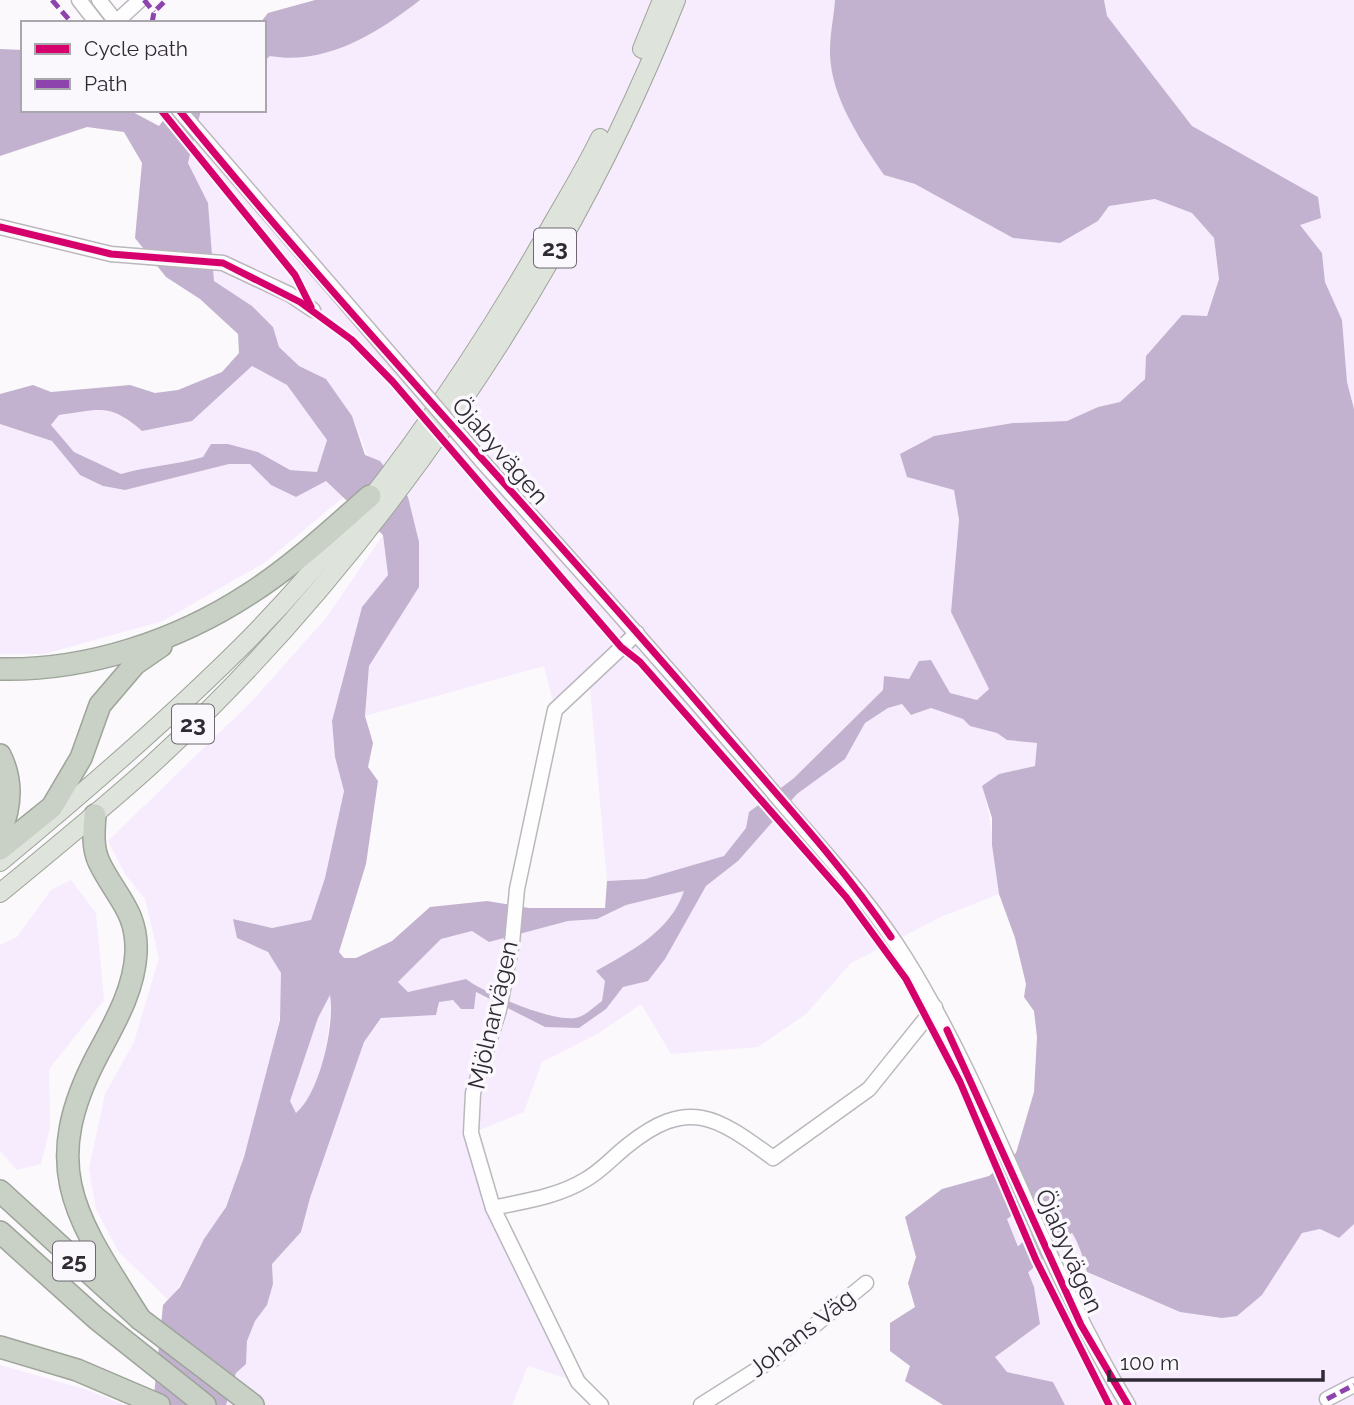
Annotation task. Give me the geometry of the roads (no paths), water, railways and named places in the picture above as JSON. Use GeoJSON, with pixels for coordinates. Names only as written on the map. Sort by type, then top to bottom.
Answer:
{"type":"FeatureCollection","features":[{"type":"Feature","properties":{"kind":"highway"},"geometry":{"type":"LineString","coordinates":[[0,849],[52,807],[81,758],[100,705],[135,664],[183,630],[249,594],[346,521],[370,496]]}},
{"type":"Feature","properties":{"kind":"highway"},"geometry":{"type":"LineString","coordinates":[[0,669],[82,661],[150,643],[183,630]]}},
{"type":"Feature","properties":{"kind":"highway"},"geometry":{"type":"LineString","coordinates":[[0,755],[9,778],[10,796],[0,833]]}},
{"type":"Feature","properties":{"kind":"highway"},"geometry":{"type":"LineString","coordinates":[[95,815],[95,849],[99,861],[127,906],[136,952],[124,1004],[76,1101],[70,1122],[66,1165],[76,1208],[88,1233],[145,1323]]}},
{"type":"Feature","properties":{"kind":"highway","name":"25"},"geometry":{"type":"LineString","coordinates":[[0,1191],[145,1323],[253,1405]]}},
{"type":"Feature","properties":{"kind":"highway"},"geometry":{"type":"LineString","coordinates":[[0,1232],[149,1363],[205,1405]]}},
{"type":"Feature","properties":{"kind":"highway"},"geometry":{"type":"LineString","coordinates":[[0,1347],[77,1370],[150,1400]]}},
{"type":"Feature","properties":{"kind":"main road","name":"23"},"geometry":{"type":"LineString","coordinates":[[0,893],[95,815],[158,758],[259,657],[364,533],[519,281],[596,147],[632,73],[662,0]]}},
{"type":"Feature","properties":{"kind":"main road","name":"23"},"geometry":{"type":"LineString","coordinates":[[370,496],[400,472],[479,376],[534,288],[608,150],[676,0]]}},
{"type":"Feature","properties":{"kind":"main road","name":"23"},"geometry":{"type":"LineString","coordinates":[[0,862],[79,797],[253,635],[311,571],[346,521]]}},
{"type":"Feature","properties":{"kind":"street"},"geometry":{"type":"LineString","coordinates":[[79,0],[95,19],[106,2]]}},
{"type":"Feature","properties":{"kind":"street"},"geometry":{"type":"LineString","coordinates":[[117,21],[140,0]]}},
{"type":"Feature","properties":{"kind":"street"},"geometry":{"type":"LineString","coordinates":[[106,2],[116,21]]}},
{"type":"Feature","properties":{"kind":"street","name":"Öjabyvägen"},"geometry":{"type":"LineString","coordinates":[[181,112],[482,461],[637,633],[871,908],[934,1007],[1081,1325],[1128,1405]]}},
{"type":"Feature","properties":{"kind":"street"},"geometry":{"type":"LineString","coordinates":[[0,227],[111,254],[223,262],[289,294],[313,310]]}},
{"type":"Feature","properties":{"kind":"street","name":"Mjölnarvägen"},"geometry":{"type":"LineString","coordinates":[[601,1405],[578,1382],[493,1208],[471,1133],[473,1093],[499,1010],[512,943],[517,889],[555,710],[637,633]]}},
{"type":"Feature","properties":{"kind":"street"},"geometry":{"type":"LineString","coordinates":[[493,1208],[545,1197],[586,1180],[664,1120],[696,1116],[730,1126],[773,1158],[869,1089],[934,1007]]}},
{"type":"Feature","properties":{"kind":"street","name":"Johans Väg"},"geometry":{"type":"LineString","coordinates":[[701,1405],[775,1358],[866,1283]]}},
{"type":"Feature","properties":{"kind":"street"},"geometry":{"type":"LineString","coordinates":[[1327,1399],[1354,1385]]}},
{"type":"Feature","properties":{"kind":"waterway"},"geometry":{"type":"LineString","coordinates":[[996,1284],[1092,1197]]}}]}
